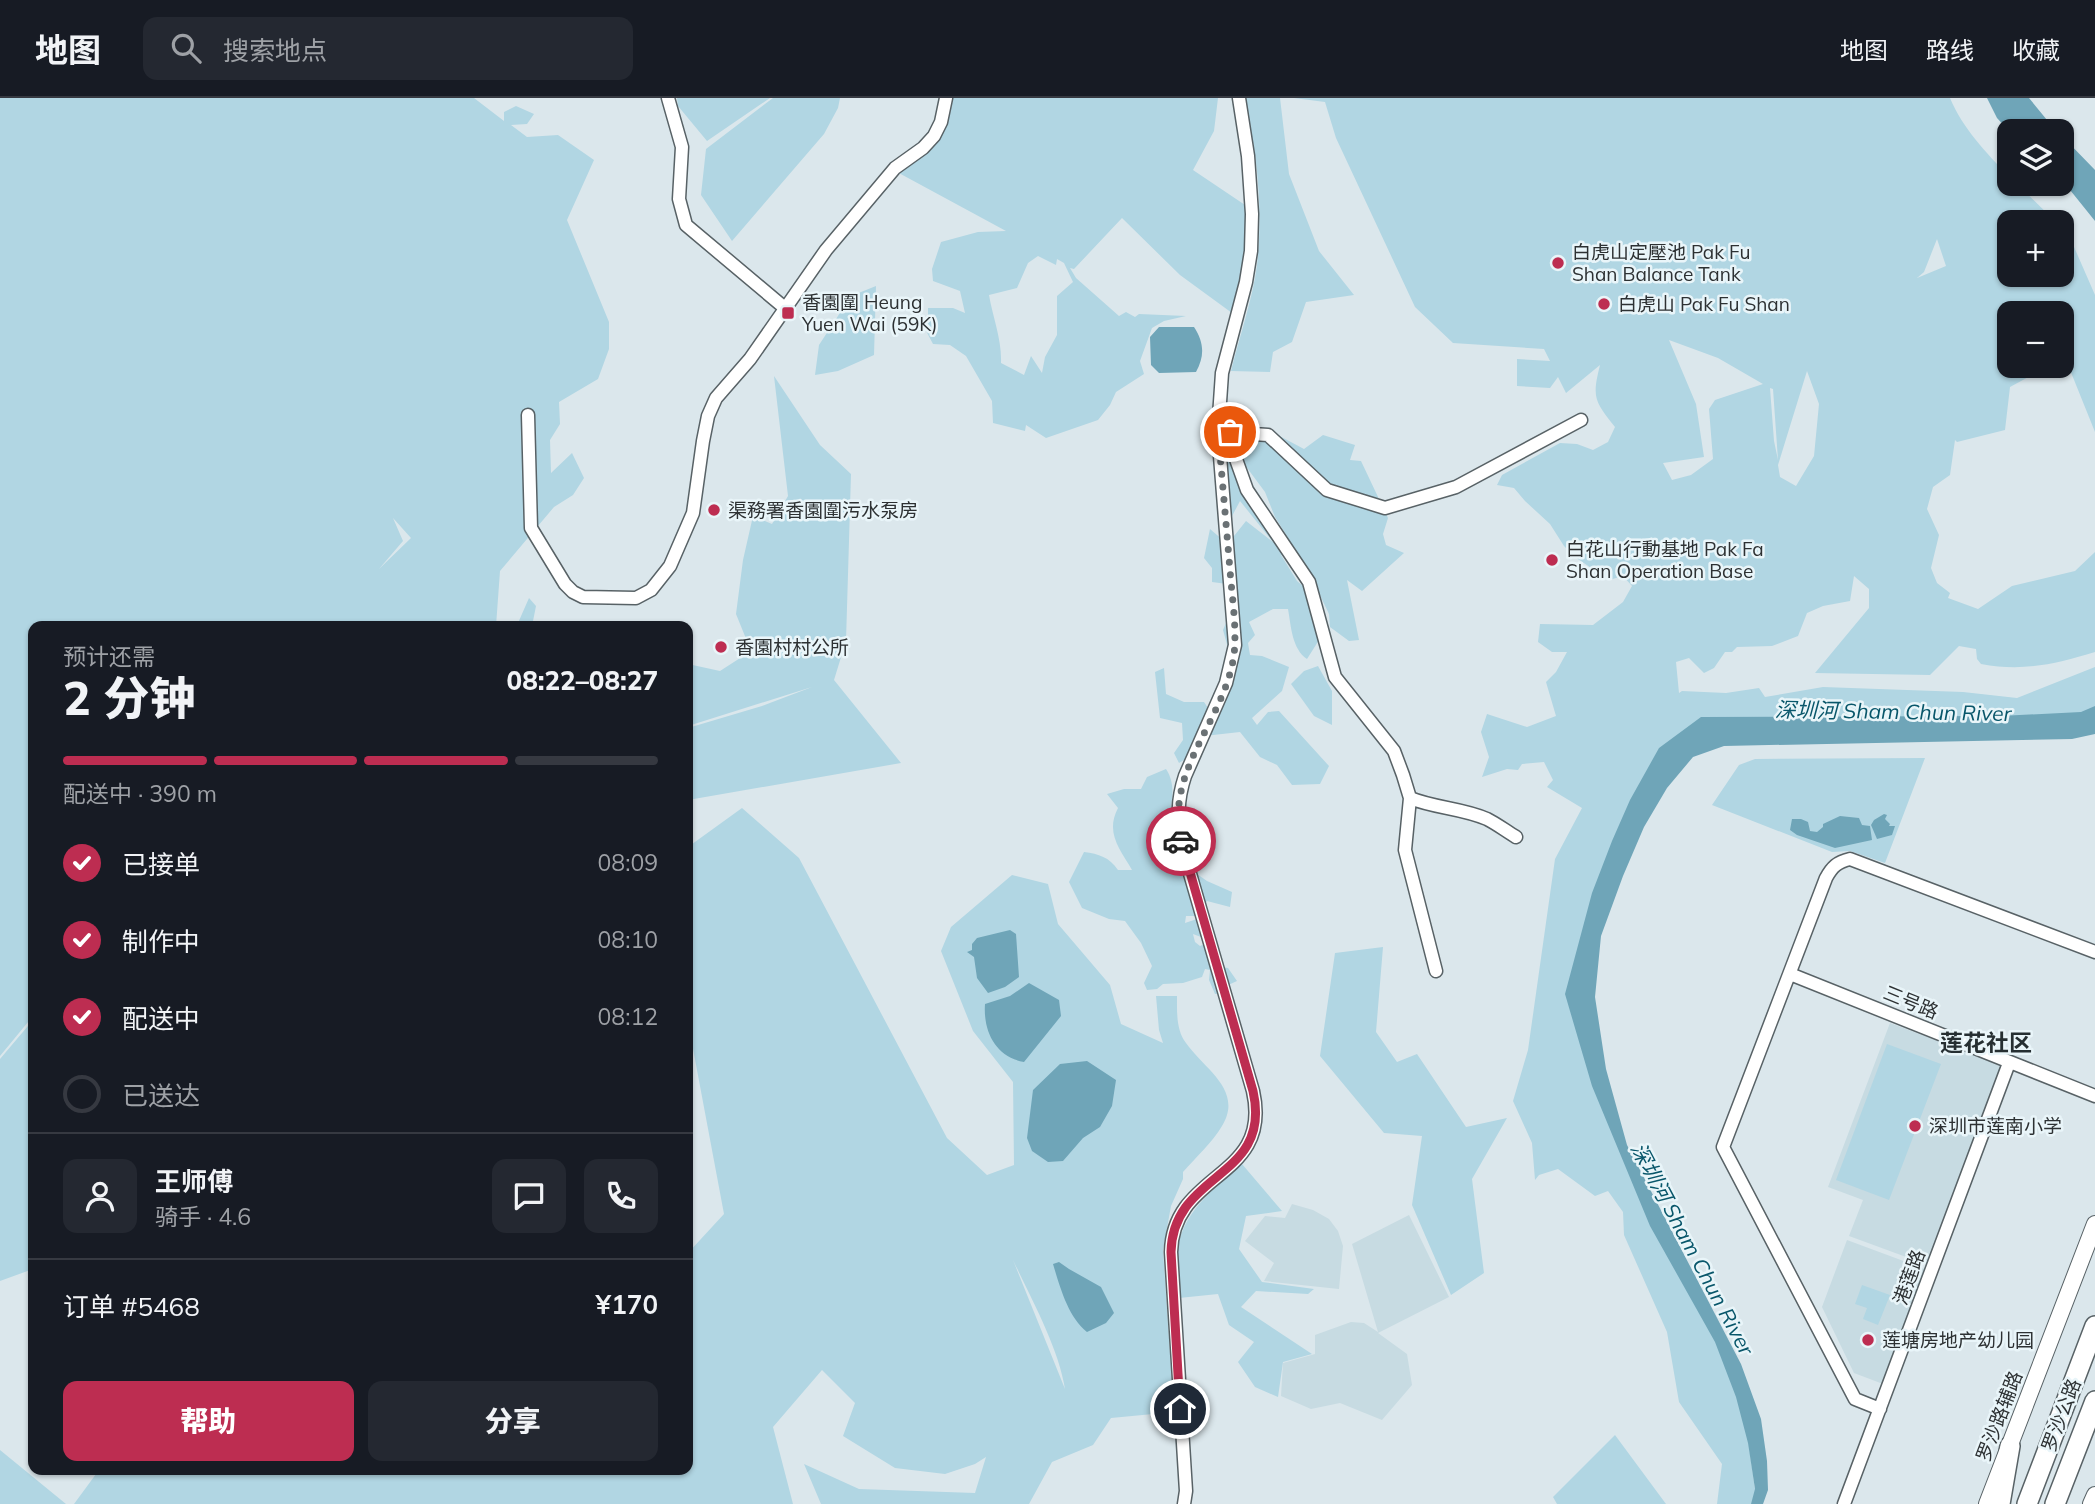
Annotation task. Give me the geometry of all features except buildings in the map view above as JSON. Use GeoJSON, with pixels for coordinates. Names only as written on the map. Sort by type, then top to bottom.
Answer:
{"type":"FeatureCollection","features":[{"type":"Feature","properties":{"kind":"highway","name":"罗沙公路"},"geometry":{"type":"LineString","coordinates":[[2027,1504],[2095,1326]]}},
{"type":"Feature","properties":{"kind":"highway","name":"罗沙公路"},"geometry":{"type":"LineString","coordinates":[[2055,1504],[2094,1406]]}},
{"type":"Feature","properties":{"kind":"highway"},"geometry":{"type":"LineString","coordinates":[[2000,1504],[2010,1446]]}},
{"type":"Feature","properties":{"kind":"main road","name":"罗沙路辅路"},"geometry":{"type":"LineString","coordinates":[[1987,1504],[2095,1224]]}},
{"type":"Feature","properties":{"kind":"main road"},"geometry":{"type":"LineString","coordinates":[[2091,1504],[2095,1495]]}},
{"type":"Feature","properties":{"kind":"street"},"geometry":{"type":"LineString","coordinates":[[667,98],[682,147],[679,199],[686,225],[786,309]]}},
{"type":"Feature","properties":{"kind":"street"},"geometry":{"type":"LineString","coordinates":[[528,415],[528,502],[531,528],[565,584],[583,597],[636,598],[651,590],[662,579],[690,523],[696,503],[703,441],[713,404],[747,363],[826,250],[890,174],[934,136],[941,122],[946,98]]}},
{"type":"Feature","properties":{"kind":"street"},"geometry":{"type":"LineString","coordinates":[[1184,1504],[1186,1491],[1171,1252],[1173,1233],[1176,1220],[1185,1206],[1246,1149],[1253,1133],[1256,1115],[1253,1091],[1182,845],[1178,821],[1179,798],[1185,776],[1226,683],[1235,645],[1222,373],[1246,282],[1251,251],[1252,214],[1248,156],[1239,98]]}},
{"type":"Feature","properties":{"kind":"street"},"geometry":{"type":"LineString","coordinates":[[1224,432],[1268,435],[1327,490],[1385,508],[1456,487],[1581,420]]}},
{"type":"Feature","properties":{"kind":"street"},"geometry":{"type":"LineString","coordinates":[[1224,432],[1247,490],[1309,582],[1335,677],[1394,751],[1410,798],[1405,850],[1436,971]]}},
{"type":"Feature","properties":{"kind":"street"},"geometry":{"type":"LineString","coordinates":[[1410,798],[1487,819],[1516,837]]}},
{"type":"Feature","properties":{"kind":"street"},"geometry":{"type":"LineString","coordinates":[[1880,1409],[1855,1399],[1723,1147],[1825,878],[1831,868],[1840,861],[1850,859],[2095,952]]}},
{"type":"Feature","properties":{"kind":"street","name":"三号路"},"geometry":{"type":"LineString","coordinates":[[1790,974],[2095,1096]]}},
{"type":"Feature","properties":{"kind":"street","name":"港莲路"},"geometry":{"type":"LineString","coordinates":[[1844,1504],[2009,1063]]}},
{"type":"Feature","properties":{"kind":"shaded area"},"geometry":{"type":"Polygon","coordinates":[[[0,98],[474,98],[504,121],[504,112],[516,106],[534,114],[527,124],[511,125],[527,137],[558,135],[594,160],[567,220],[609,322],[609,349],[598,379],[559,402],[560,424],[550,440],[551,473],[572,453],[584,478],[573,495],[554,507],[500,571],[496,621],[28,621],[28,1022],[0,1056],[0,98]],[[393,518],[403,541],[379,569],[411,538],[393,518]]]}},
{"type":"Feature","properties":{"kind":"shaded area"},"geometry":{"type":"Polygon","coordinates":[[[677,98],[770,98],[707,141],[678,106],[677,98]]]}},
{"type":"Feature","properties":{"kind":"shaded area"},"geometry":{"type":"Polygon","coordinates":[[[773,98],[840,98],[838,108],[824,134],[732,241],[701,195],[706,149],[773,98]]]}},
{"type":"Feature","properties":{"kind":"shaded area"},"geometry":{"type":"Polygon","coordinates":[[[953,98],[1218,98],[1214,131],[1193,170],[1248,207],[1245,259],[1232,313],[1180,275],[1122,218],[1074,269],[1070,268],[1076,278],[1119,316],[1126,312],[1135,317],[1139,314],[1186,316],[1164,321],[1152,328],[1140,361],[1144,374],[1116,392],[1098,420],[1046,438],[1026,425],[1025,431],[993,423],[992,401],[966,356],[950,345],[933,344],[922,323],[928,317],[928,308],[953,308],[965,313],[960,291],[933,281],[932,269],[941,242],[978,232],[1006,231],[897,172],[935,142],[950,112],[953,98]],[[1038,256],[1028,263],[1017,288],[989,295],[999,337],[1001,363],[1024,375],[1031,356],[1042,373],[1045,357],[1057,335],[1057,296],[1073,282],[1064,263],[1057,259],[1056,265],[1038,256]]]}},
{"type":"Feature","properties":{"kind":"shaded area"},"geometry":{"type":"Polygon","coordinates":[[[1243,98],[1280,98],[1289,174],[1319,251],[1354,295],[1306,302],[1292,342],[1273,352],[1270,372],[1231,371],[1252,291],[1259,245],[1256,159],[1243,98]]]}},
{"type":"Feature","properties":{"kind":"shaded area"},"geometry":{"type":"Polygon","coordinates":[[[1294,98],[1950,98],[1968,130],[1997,164],[1997,196],[2029,196],[2044,210],[1997,210],[1997,287],[2074,287],[2074,247],[2095,295],[2095,432],[2073,378],[2074,301],[1997,301],[1997,378],[2027,378],[2010,387],[2005,430],[1957,442],[1955,440],[1950,475],[1933,487],[1927,509],[1939,535],[1931,568],[1937,583],[1950,593],[1948,598],[1978,609],[2012,586],[2075,571],[2095,552],[2095,652],[2052,663],[2011,667],[1981,664],[1977,659],[1976,649],[1959,646],[1930,675],[1815,673],[1869,608],[1869,589],[1854,576],[1850,601],[1823,606],[1807,613],[1798,636],[1772,646],[1737,647],[1732,652],[1725,652],[1714,668],[1704,673],[1689,658],[1676,662],[1679,693],[1726,693],[1759,688],[1765,697],[1823,687],[1963,692],[2017,698],[2095,667],[2095,720],[1717,725],[1662,761],[1576,998],[1642,1195],[1739,1374],[1757,1504],[1717,1504],[1722,1464],[1679,1402],[1667,1332],[1624,1235],[1623,1212],[1608,1191],[1595,1196],[1558,1169],[1539,1175],[1535,1180],[1532,1143],[1513,1101],[1528,1050],[1555,859],[1582,808],[1547,787],[1553,780],[1544,762],[1522,764],[1518,770],[1507,769],[1482,777],[1489,757],[1481,732],[1487,714],[1527,727],[1556,716],[1546,682],[1556,672],[1567,652],[1552,652],[1538,642],[1540,624],[1593,625],[1623,602],[1632,586],[1623,576],[1609,580],[1575,557],[1564,546],[1550,524],[1514,488],[1497,485],[1502,475],[1560,443],[1577,444],[1593,450],[1608,442],[1615,427],[1597,398],[1596,385],[1600,365],[1566,393],[1558,377],[1550,388],[1517,386],[1517,359],[1550,361],[1544,349],[1453,343],[1415,307],[1336,138],[1325,102],[1294,98]],[[1937,239],[1924,272],[1917,278],[1946,266],[1937,239]],[[1669,340],[1696,404],[1704,457],[1663,463],[1672,480],[1691,475],[1713,459],[1709,409],[1715,400],[1763,384],[1718,358],[1669,340]],[[1807,371],[1778,465],[1780,477],[1796,486],[1814,456],[1819,404],[1807,371]],[[1770,388],[1774,441],[1778,460],[1773,389],[1770,388]]]}},
{"type":"Feature","properties":{"kind":"shaded area"},"geometry":{"type":"Polygon","coordinates":[[[1987,98],[2029,98],[2046,119],[1998,119],[1987,98]]]}},
{"type":"Feature","properties":{"kind":"shaded area"},"geometry":{"type":"Polygon","coordinates":[[[2074,148],[2095,170],[2095,221],[2074,195],[2074,148]]]}},
{"type":"Feature","properties":{"kind":"shaded area"},"geometry":{"type":"Polygon","coordinates":[[[876,286],[874,355],[838,371],[815,375],[819,345],[851,296],[876,286]]]}},
{"type":"Feature","properties":{"kind":"shaded area"},"geometry":{"type":"Polygon","coordinates":[[[1159,327],[1194,327],[1202,349],[1196,372],[1159,373],[1151,365],[1150,337],[1159,327]]]}},
{"type":"Feature","properties":{"kind":"shaded area"},"geometry":{"type":"Polygon","coordinates":[[[774,376],[820,445],[851,474],[846,641],[834,680],[901,763],[693,799],[693,727],[762,706],[812,687],[693,724],[693,665],[720,671],[751,651],[736,614],[743,560],[753,516],[772,524],[788,496],[774,376]]]}},
{"type":"Feature","properties":{"kind":"shaded area"},"geometry":{"type":"Polygon","coordinates":[[[1272,432],[1304,449],[1323,435],[1355,445],[1350,460],[1361,461],[1388,518],[1383,534],[1386,545],[1404,553],[1362,591],[1347,580],[1359,640],[1349,641],[1330,627],[1329,614],[1307,568],[1275,517],[1265,492],[1239,457],[1238,440],[1272,432]]]}},
{"type":"Feature","properties":{"kind":"shaded area"},"geometry":{"type":"Polygon","coordinates":[[[1226,437],[1244,478],[1265,505],[1279,532],[1288,557],[1281,555],[1297,581],[1316,597],[1326,629],[1307,659],[1295,643],[1288,609],[1273,609],[1249,622],[1255,635],[1248,643],[1250,655],[1262,656],[1289,667],[1282,691],[1252,718],[1257,725],[1268,712],[1279,711],[1329,766],[1320,784],[1292,785],[1277,765],[1260,757],[1240,732],[1204,736],[1195,753],[1179,763],[1174,753],[1183,740],[1182,723],[1160,718],[1155,672],[1164,668],[1166,694],[1184,702],[1204,702],[1216,720],[1213,694],[1232,662],[1223,630],[1231,612],[1227,584],[1212,582],[1212,568],[1204,558],[1210,529],[1224,541],[1234,536],[1246,521],[1273,542],[1240,501],[1231,518],[1224,440],[1226,437]]]}},
{"type":"Feature","properties":{"kind":"shaded area"},"geometry":{"type":"Polygon","coordinates":[[[529,598],[536,606],[533,621],[519,621],[529,598]]]}},
{"type":"Feature","properties":{"kind":"shaded area"},"geometry":{"type":"Polygon","coordinates":[[[1318,666],[1332,691],[1332,725],[1314,716],[1291,684],[1304,671],[1318,666]]]}},
{"type":"Feature","properties":{"kind":"shaded area"},"geometry":{"type":"Polygon","coordinates":[[[2095,706],[2095,734],[2072,739],[1724,746],[1693,757],[1667,788],[1644,827],[1601,936],[1595,997],[1606,1069],[1627,1145],[1741,1364],[1761,1419],[1768,1490],[1763,1504],[1751,1504],[1755,1489],[1748,1443],[1736,1397],[1715,1342],[1650,1226],[1592,1086],[1565,994],[1592,893],[1612,841],[1630,800],[1659,748],[1701,717],[2000,716],[2081,712],[2095,706]]]}},
{"type":"Feature","properties":{"kind":"shaded area"},"geometry":{"type":"Polygon","coordinates":[[[1925,758],[1885,863],[1850,851],[1832,852],[1712,805],[1739,765],[1755,759],[1925,758]]]}},
{"type":"Feature","properties":{"kind":"shaded area"},"geometry":{"type":"Polygon","coordinates":[[[1166,769],[1172,783],[1168,828],[1179,845],[1170,860],[1181,863],[1207,881],[1232,892],[1230,907],[1207,901],[1198,916],[1186,916],[1185,923],[1210,919],[1214,933],[1201,937],[1193,934],[1195,942],[1200,946],[1213,940],[1217,966],[1228,968],[1237,981],[1226,986],[1227,994],[1215,994],[1209,980],[1210,970],[1205,969],[1202,977],[1183,983],[1163,984],[1157,989],[1147,990],[1144,983],[1152,966],[1141,943],[1125,921],[1109,919],[1082,908],[1069,882],[1084,852],[1103,857],[1118,870],[1132,870],[1114,833],[1114,817],[1118,808],[1107,794],[1124,789],[1141,789],[1147,777],[1166,769]]]}},
{"type":"Feature","properties":{"kind":"shaded area"},"geometry":{"type":"Polygon","coordinates":[[[742,808],[799,858],[947,1138],[987,1175],[1014,1165],[1013,1082],[973,1031],[941,951],[951,927],[1012,875],[1048,884],[1058,924],[1110,985],[1121,1024],[1163,1043],[1156,996],[1177,996],[1180,1032],[1194,1053],[1219,1081],[1228,1102],[1228,1113],[1222,1126],[1183,1172],[1183,1179],[1171,1206],[1163,1250],[1174,1412],[1111,1418],[1093,1445],[1052,1462],[1029,1504],[821,1504],[804,1464],[859,1489],[975,1493],[986,1457],[975,1464],[945,1474],[895,1468],[843,1436],[855,1403],[822,1370],[773,1427],[793,1504],[74,1504],[95,1475],[693,1475],[693,1248],[724,1214],[693,1049],[693,843],[742,808]],[[1013,1260],[1065,1389],[1057,1357],[1013,1260]]]}},
{"type":"Feature","properties":{"kind":"shaded area"},"geometry":{"type":"Polygon","coordinates":[[[1884,814],[1887,815],[1885,819],[1889,826],[1895,826],[1892,835],[1877,839],[1871,825],[1884,814]]]}},
{"type":"Feature","properties":{"kind":"shaded area"},"geometry":{"type":"Polygon","coordinates":[[[1840,816],[1859,818],[1862,825],[1870,826],[1872,840],[1835,848],[1790,830],[1792,819],[1808,822],[1810,831],[1817,832],[1823,824],[1840,816]]]}},
{"type":"Feature","properties":{"kind":"shaded area"},"geometry":{"type":"Polygon","coordinates":[[[1010,930],[1016,934],[1019,977],[1005,987],[988,993],[977,978],[974,957],[967,952],[972,950],[972,944],[977,938],[1010,930]]]}},
{"type":"Feature","properties":{"kind":"shaded area"},"geometry":{"type":"Polygon","coordinates":[[[1383,947],[1376,1032],[1397,1062],[1417,1054],[1466,1127],[1507,1118],[1472,1179],[1484,1273],[1451,1295],[1412,1205],[1422,1136],[1384,1133],[1320,1056],[1335,953],[1383,947]]]}},
{"type":"Feature","properties":{"kind":"shaded area"},"geometry":{"type":"Polygon","coordinates":[[[1029,983],[1059,1000],[1061,1016],[1024,1062],[1006,1055],[993,1042],[986,1024],[985,1004],[1010,996],[1029,983]]]}},
{"type":"Feature","properties":{"kind":"shaded area","name":"深圳市莲南小学"},"geometry":{"type":"Polygon","coordinates":[[[1890,1023],[2002,1065],[1928,1265],[1849,1236],[1863,1200],[1828,1187],[1890,1023]]]}},
{"type":"Feature","properties":{"kind":"shaded area"},"geometry":{"type":"Polygon","coordinates":[[[28,1026],[28,1271],[0,1281],[0,1059],[28,1026]]]}},
{"type":"Feature","properties":{"kind":"shaded area"},"geometry":{"type":"Polygon","coordinates":[[[1887,1044],[1941,1064],[1889,1200],[1836,1180],[1887,1044]]]}},
{"type":"Feature","properties":{"kind":"shaded area"},"geometry":{"type":"Polygon","coordinates":[[[1087,1061],[1116,1080],[1112,1106],[1100,1127],[1083,1138],[1063,1161],[1048,1162],[1032,1151],[1027,1138],[1033,1090],[1060,1064],[1087,1061]]]}},
{"type":"Feature","properties":{"kind":"shaded area"},"geometry":{"type":"Polygon","coordinates":[[[1242,1164],[1282,1211],[1246,1216],[1239,1249],[1262,1282],[1314,1289],[1308,1294],[1256,1291],[1241,1307],[1312,1354],[1283,1362],[1278,1397],[1255,1387],[1238,1362],[1254,1342],[1229,1325],[1218,1294],[1179,1298],[1177,1254],[1184,1226],[1200,1203],[1242,1164]]]}},
{"type":"Feature","properties":{"kind":"shaded area"},"geometry":{"type":"Polygon","coordinates":[[[1292,1204],[1313,1210],[1329,1219],[1338,1231],[1343,1246],[1339,1289],[1264,1281],[1274,1263],[1245,1241],[1265,1216],[1285,1218],[1292,1204]]]}},
{"type":"Feature","properties":{"kind":"shaded area"},"geometry":{"type":"Polygon","coordinates":[[[1409,1215],[1449,1297],[1378,1333],[1407,1354],[1412,1385],[1382,1420],[1340,1403],[1311,1409],[1281,1396],[1283,1363],[1315,1354],[1315,1335],[1351,1322],[1364,1323],[1378,1332],[1352,1244],[1409,1215]]]}},
{"type":"Feature","properties":{"kind":"shaded area","name":"莲塘房地产幼儿园"},"geometry":{"type":"Polygon","coordinates":[[[1847,1240],[1925,1269],[1883,1384],[1854,1373],[1822,1307],[1847,1240]]]}},
{"type":"Feature","properties":{"kind":"shaded area"},"geometry":{"type":"Polygon","coordinates":[[[1059,1262],[1101,1287],[1114,1313],[1106,1323],[1087,1332],[1080,1326],[1065,1301],[1053,1264],[1059,1262]]]}},
{"type":"Feature","properties":{"kind":"shaded area"},"geometry":{"type":"Polygon","coordinates":[[[1862,1285],[1890,1295],[1878,1325],[1863,1319],[1867,1308],[1855,1304],[1862,1285]]]}},
{"type":"Feature","properties":{"kind":"shaded area"},"geometry":{"type":"Polygon","coordinates":[[[1615,1435],[1666,1504],[1557,1504],[1553,1497],[1615,1435]]]}},
{"type":"Feature","properties":{"kind":"shaded area"},"geometry":{"type":"Polygon","coordinates":[[[0,1450],[66,1504],[0,1504],[0,1450]]]}},
{"type":"Feature","properties":{"kind":"way so far"},"geometry":{"type":"LineString","coordinates":[[1181,841],[1178,828],[1180,791],[1189,765],[1222,695],[1235,645],[1218,431],[1230,432]]}},
{"type":"Feature","properties":{"kind":"place","name":"白虎山定壓池 Pak Fu Shan Balance Tank"},"geometry":{"type":"Point","coordinates":[1558,263]}},
{"type":"Feature","properties":{"kind":"place","name":"白虎山 Pak Fu Shan"},"geometry":{"type":"Point","coordinates":[1604,304]}},
{"type":"Feature","properties":{"kind":"place","name":"香園圍 Heung Yuen Wai (59K)"},"geometry":{"type":"Point","coordinates":[788,313]}},
{"type":"Feature","properties":{"kind":"place","name":"渠務署香園圍污水泵房"},"geometry":{"type":"Point","coordinates":[714,510]}},
{"type":"Feature","properties":{"kind":"place","name":"白花山行動基地 Pak Fa Shan Operation Base"},"geometry":{"type":"Point","coordinates":[1552,560]}},
{"type":"Feature","properties":{"kind":"place","name":"香園村村公所"},"geometry":{"type":"Point","coordinates":[721,647]}},
{"type":"Feature","properties":{"kind":"place","name":"深圳市莲南小学"},"geometry":{"type":"Point","coordinates":[1915,1126]}},
{"type":"Feature","properties":{"kind":"place","name":"莲塘房地产幼儿园"},"geometry":{"type":"Point","coordinates":[1868,1340]}},
{"type":"Feature","properties":{"kind":"district","name":"莲花社区"},"geometry":{"type":"Point","coordinates":[1986,1043]}},
{"type":"Feature","properties":{"kind":"route"},"geometry":{"type":"LineString","coordinates":[[1180,1409],[1171,1252],[1174,1227],[1189,1201],[1242,1154],[1255,1128],[1256,1115],[1253,1091],[1181,841]]}},
{"type":"Feature","properties":{"kind":"water label","name":"深圳河 Sham Chun River"},"geometry":{"type":"Point","coordinates":[1893,712]}},
{"type":"Feature","properties":{"kind":"water label","name":"深圳河 Sham Chun River"},"geometry":{"type":"Point","coordinates":[1692,1249]}}]}
